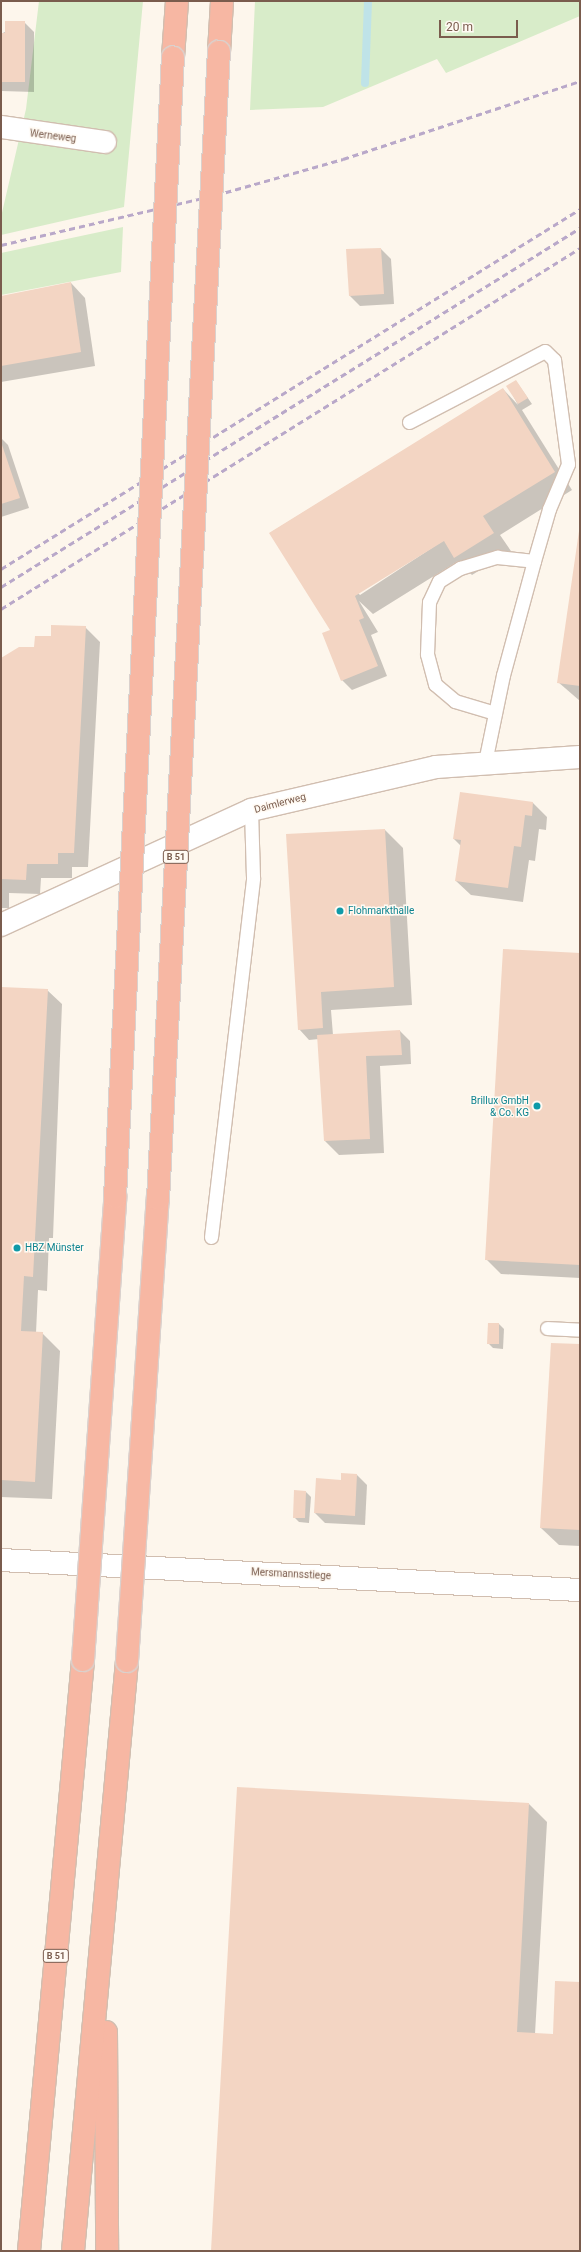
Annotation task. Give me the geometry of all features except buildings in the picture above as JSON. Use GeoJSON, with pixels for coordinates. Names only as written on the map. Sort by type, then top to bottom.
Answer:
{"type":"FeatureCollection","features":[{"type":"Feature","properties":{"kind":"highway","name":"B 51"},"geometry":{"type":"LineString","coordinates":[[29,2251],[83,1660],[116,1189],[177,1]]}},
{"type":"Feature","properties":{"kind":"highway","name":"B 51"},"geometry":{"type":"LineString","coordinates":[[73,2251],[104,1933],[127,1661],[158,1199],[222,1]]}},
{"type":"Feature","properties":{"kind":"highway","name":"B 51"},"geometry":{"type":"LineString","coordinates":[[104,1933],[107,2251]]}},
{"type":"Feature","properties":{"kind":"street","name":"Werneweg"},"geometry":{"type":"LineString","coordinates":[[1,128],[105,142]]}},
{"type":"Feature","properties":{"kind":"street","name":"Daimlerweg"},"geometry":{"type":"LineString","coordinates":[[1,925],[251,810],[345,785],[436,767],[485,762],[580,757]]}},
{"type":"Feature","properties":{"kind":"street","name":"Mersmannsstiege"},"geometry":{"type":"LineString","coordinates":[[1,1560],[580,1590]]}},
{"type":"Feature","properties":{"kind":"lane"},"geometry":{"type":"LineString","coordinates":[[409,422],[544,351],[554,360],[568,464],[549,509],[534,560],[495,713],[485,762]]}},
{"type":"Feature","properties":{"kind":"lane"},"geometry":{"type":"LineString","coordinates":[[495,713],[455,701],[435,684],[427,654],[429,602],[439,581],[460,568],[496,557],[534,560]]}},
{"type":"Feature","properties":{"kind":"lane"},"geometry":{"type":"LineString","coordinates":[[211,1237],[253,877],[251,810]]}},
{"type":"Feature","properties":{"kind":"lane"},"geometry":{"type":"LineString","coordinates":[[547,1328],[580,1330]]}},
{"type":"Feature","properties":{"kind":"green space"},"geometry":{"type":"Polygon","coordinates":[[[39,1],[143,1],[124,207],[1,235],[1,217],[26,109],[39,1]]]}},
{"type":"Feature","properties":{"kind":"green space"},"geometry":{"type":"Polygon","coordinates":[[[255,1],[580,1],[580,16],[446,73],[437,59],[323,107],[250,110],[255,1]]]}},
{"type":"Feature","properties":{"kind":"green space"},"geometry":{"type":"Polygon","coordinates":[[[123,227],[121,272],[1,295],[1,253],[123,227]]]}},
{"type":"Feature","properties":{"kind":"waterway"},"geometry":{"type":"LineString","coordinates":[[365,83],[368,1]]}},
{"type":"Feature","properties":{"kind":"railway"},"geometry":{"type":"LineString","coordinates":[[1,245],[216,195],[343,159],[580,81]]}},
{"type":"Feature","properties":{"kind":"railway"},"geometry":{"type":"LineString","coordinates":[[1,569],[580,209]]}},
{"type":"Feature","properties":{"kind":"railway"},"geometry":{"type":"LineString","coordinates":[[1,587],[580,228]]}},
{"type":"Feature","properties":{"kind":"railway"},"geometry":{"type":"LineString","coordinates":[[1,609],[580,248]]}},
{"type":"Feature","properties":{"kind":"place","name":"Flohmarkthalle"},"geometry":{"type":"Point","coordinates":[340,911]}},
{"type":"Feature","properties":{"kind":"place","name":"Brillux GmbH & Co. KG"},"geometry":{"type":"Point","coordinates":[537,1106]}},
{"type":"Feature","properties":{"kind":"place","name":"HBZ Münster"},"geometry":{"type":"Point","coordinates":[17,1248]}}]}
